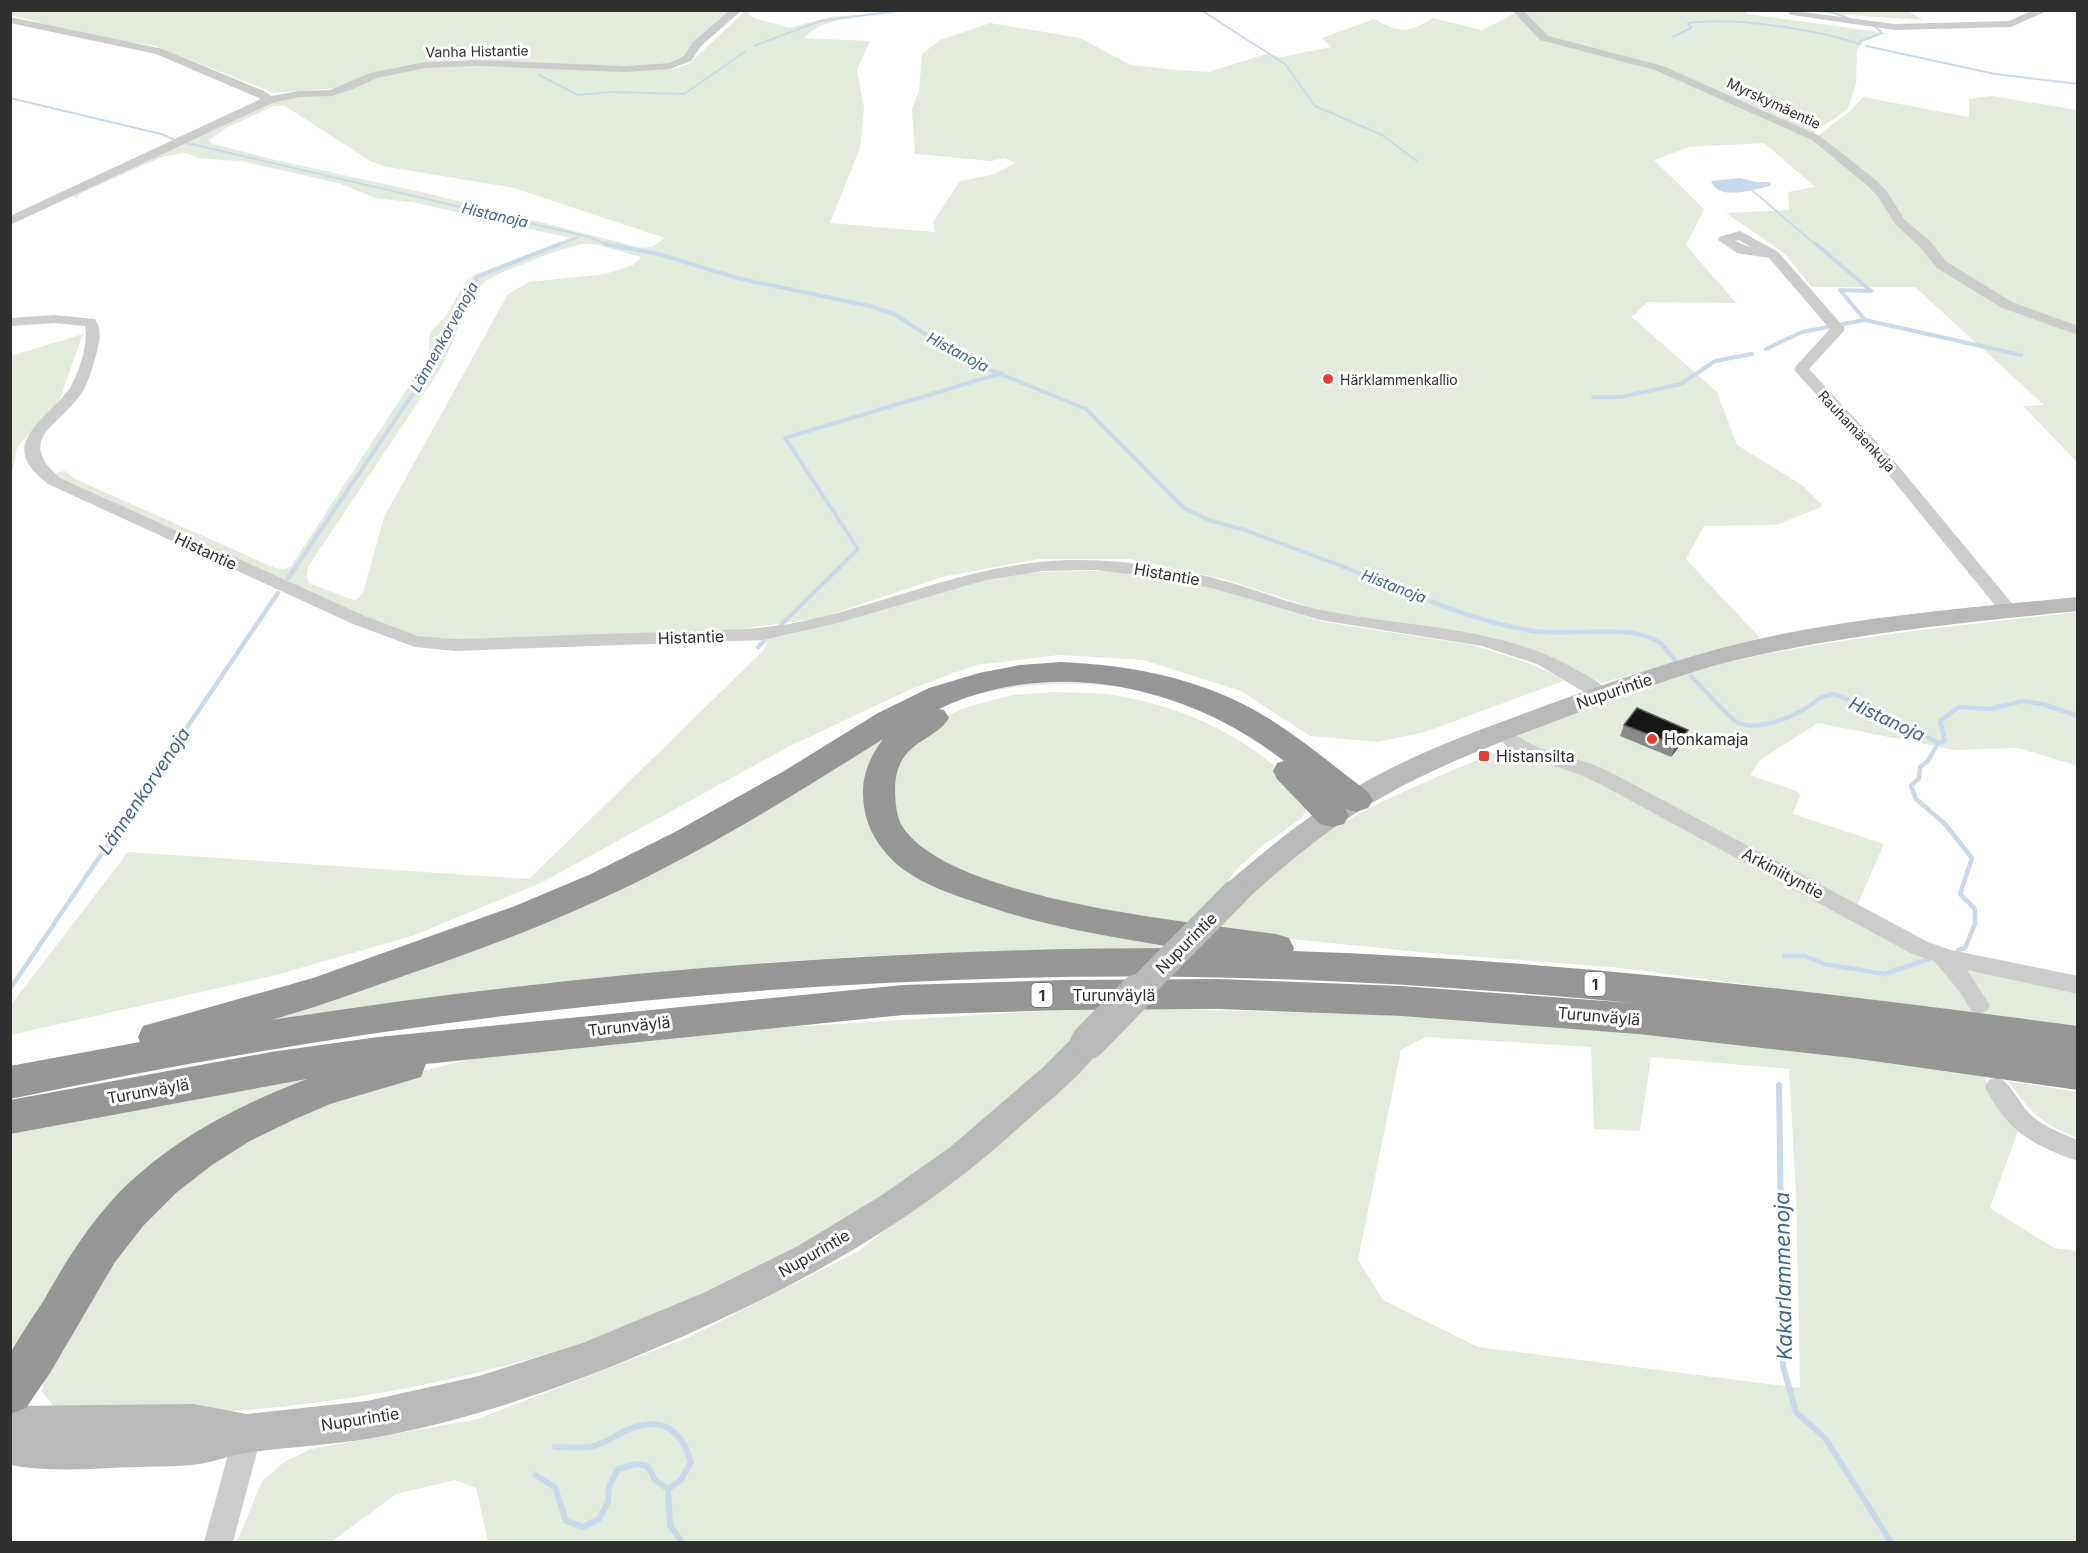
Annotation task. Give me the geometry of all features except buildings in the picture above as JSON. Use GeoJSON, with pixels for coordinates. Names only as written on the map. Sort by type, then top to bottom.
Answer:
{"type":"FeatureCollection","features":[{"type":"Feature","properties":{"kind":"highway"},"geometry":{"type":"LineString","coordinates":[[16,1082],[189,1027],[299,997],[453,944],[576,895],[702,832],[799,777],[904,712],[949,692],[988,681],[1023,675],[1067,673],[1141,680],[1180,690],[1222,706],[1268,732],[1344,808]]}},
{"type":"Feature","properties":{"kind":"highway"},"geometry":{"type":"LineString","coordinates":[[1344,808],[1300,780],[1256,745],[1216,721],[1177,704],[1106,691],[1057,688],[1014,692],[979,699],[918,725],[898,741],[885,764],[879,785],[882,821],[891,836],[927,867],[971,888],[1075,916],[1413,971]]}},
{"type":"Feature","properties":{"kind":"highway","name":"Turunväylä"},"geometry":{"type":"LineString","coordinates":[[16,1082],[287,1032],[516,1000],[703,982],[903,968],[1062,963],[1305,965],[1635,987],[1764,1001],[2078,1042]]}},
{"type":"Feature","properties":{"kind":"highway","name":"Turunväylä"},"geometry":{"type":"LineString","coordinates":[[10,1118],[271,1068],[378,1053],[507,1038],[903,1000],[1063,995],[1218,994],[1401,1001],[1638,1019],[1852,1042],[2078,1074]]}},
{"type":"Feature","properties":{"kind":"highway"},"geometry":{"type":"LineString","coordinates":[[10,1392],[100,1247],[144,1196],[184,1161],[223,1135],[277,1109],[332,1087],[465,1053],[507,1038]]}},
{"type":"Feature","properties":{"kind":"main road","name":"Nupurintie"},"geometry":{"type":"LineString","coordinates":[[10,1446],[26,1449],[73,1450],[176,1447],[197,1445],[248,1433],[367,1420],[479,1395],[587,1359],[716,1305],[811,1257],[894,1206],[961,1158],[1046,1083],[1236,893],[1344,808],[1401,775],[1601,694],[1701,662],[1755,648],[1819,635],[2078,604]]}},
{"type":"Feature","properties":{"kind":"main road","name":"Nupurintie"},"geometry":{"type":"LineString","coordinates":[[10,1425],[193,1423],[248,1433]]}},
{"type":"Feature","properties":{"kind":"street","name":"Vanha Histantie"},"geometry":{"type":"LineString","coordinates":[[10,221],[269,100],[299,94],[331,93],[374,75],[426,65],[487,63],[624,69],[670,66],[687,59],[697,44],[737,10]]}},
{"type":"Feature","properties":{"kind":"street","name":"Myrskymäentie"},"geometry":{"type":"LineString","coordinates":[[1517,10],[1544,38],[1659,68],[1816,138],[1873,184],[1884,196],[1899,221],[1925,244],[1942,265],[2007,304],[2078,331]]}},
{"type":"Feature","properties":{"kind":"street"},"geometry":{"type":"LineString","coordinates":[[1792,12],[1895,27],[2011,24],[2044,10]]}},
{"type":"Feature","properties":{"kind":"street"},"geometry":{"type":"LineString","coordinates":[[10,20],[159,51],[260,93],[269,100]]}},
{"type":"Feature","properties":{"kind":"street","name":"Rauhamäenkuja"},"geometry":{"type":"LineString","coordinates":[[1773,255],[1838,329],[1801,369],[1889,465],[2009,611]]}},
{"type":"Feature","properties":{"kind":"street","name":"Histantie"},"geometry":{"type":"LineString","coordinates":[[10,322],[69,319],[90,322],[93,326],[91,344],[80,382],[75,391],[35,436],[30,448],[32,461],[40,471],[54,481],[358,620],[415,641],[455,645],[763,634],[817,624],[975,578],[1019,569],[1084,565],[1120,567],[1195,578],[1333,618],[1442,634],[1501,646],[1533,656],[1574,675],[1601,694]]}},
{"type":"Feature","properties":{"kind":"street","name":"Arkiniityntie"},"geometry":{"type":"LineString","coordinates":[[1500,733],[1514,746],[1531,754],[1586,769],[1920,948],[2078,985]]}},
{"type":"Feature","properties":{"kind":"street"},"geometry":{"type":"LineString","coordinates":[[1942,955],[1968,986],[1979,1005]]}},
{"type":"Feature","properties":{"kind":"street"},"geometry":{"type":"LineString","coordinates":[[1997,1087],[2011,1113],[2030,1131],[2078,1151]]}},
{"type":"Feature","properties":{"kind":"street"},"geometry":{"type":"LineString","coordinates":[[218,1542],[248,1433]]}},
{"type":"Feature","properties":{"kind":"green space"},"geometry":{"type":"Polygon","coordinates":[[[10,11],[731,11],[681,58],[667,63],[619,66],[457,60],[427,63],[337,88],[274,93],[155,46],[76,33],[11,15],[10,11]]]}},
{"type":"Feature","properties":{"kind":"green space"},"geometry":{"type":"Polygon","coordinates":[[[745,11],[748,11],[749,15],[754,18],[789,28],[830,17],[872,14],[826,24],[804,38],[870,41],[857,70],[864,108],[860,148],[830,223],[935,232],[933,222],[960,181],[991,175],[1016,163],[1005,158],[991,161],[915,154],[912,109],[919,91],[922,54],[940,40],[990,23],[1080,38],[1131,65],[1208,72],[1266,54],[1281,57],[1331,47],[1322,38],[1374,19],[1404,30],[1417,27],[1433,18],[1482,30],[1517,12],[1515,11],[1747,11],[1747,14],[1887,33],[1862,42],[1857,50],[1856,83],[1848,109],[1811,135],[1815,138],[1851,110],[1863,97],[1969,117],[1969,99],[1992,96],[2077,110],[2077,462],[2023,406],[2044,405],[1915,287],[1812,287],[1784,253],[1726,213],[1789,210],[1788,192],[1815,187],[1764,143],[1689,147],[1654,160],[1704,209],[1686,245],[1736,303],[1647,302],[1632,317],[1717,392],[1737,445],[1802,485],[1823,506],[1777,525],[1704,526],[1686,559],[1760,638],[1602,683],[1529,648],[1428,626],[1329,613],[1224,579],[1130,559],[1038,559],[942,577],[820,618],[720,632],[447,641],[400,632],[50,474],[65,471],[73,478],[275,568],[284,569],[291,566],[428,357],[430,333],[445,317],[466,281],[476,274],[570,238],[417,203],[375,198],[338,183],[245,162],[198,158],[186,153],[162,157],[81,193],[77,198],[69,195],[266,103],[299,96],[333,94],[351,90],[366,80],[441,65],[673,69],[689,64],[745,11]],[[274,106],[226,128],[209,140],[213,144],[275,160],[430,194],[642,248],[652,247],[665,238],[514,188],[388,167],[372,162],[285,106],[274,106]],[[581,244],[554,252],[487,280],[473,295],[441,368],[308,567],[309,583],[353,600],[358,599],[363,593],[384,517],[508,294],[529,282],[605,274],[633,265],[641,257],[595,244],[581,244]]]}},
{"type":"Feature","properties":{"kind":"green space"},"geometry":{"type":"Polygon","coordinates":[[[1813,11],[1908,11],[1923,20],[1819,13],[1813,11]]]}},
{"type":"Feature","properties":{"kind":"green space"},"geometry":{"type":"Polygon","coordinates":[[[83,334],[58,404],[17,447],[11,479],[11,356],[83,334]]]}},
{"type":"Feature","properties":{"kind":"green space"},"geometry":{"type":"Polygon","coordinates":[[[1127,571],[1161,576],[1213,588],[1324,622],[1472,645],[1524,661],[1566,680],[1425,732],[1377,742],[1310,736],[1241,691],[1143,660],[1059,655],[976,665],[911,689],[786,748],[541,883],[412,936],[276,975],[11,1035],[10,1006],[128,852],[529,879],[764,650],[768,638],[831,624],[987,579],[1027,573],[1127,571]]]}},
{"type":"Feature","properties":{"kind":"green space"},"geometry":{"type":"Polygon","coordinates":[[[2077,612],[2077,766],[2019,748],[1955,750],[1818,723],[1760,760],[1750,775],[1796,791],[1800,795],[1793,814],[1884,844],[1856,908],[1530,749],[1514,736],[1639,688],[1690,672],[1761,655],[1851,640],[2077,612]]]}},
{"type":"Feature","properties":{"kind":"green space"},"geometry":{"type":"Polygon","coordinates":[[[1079,677],[1140,685],[1193,700],[1243,725],[1268,741],[1320,779],[1332,793],[1322,792],[1261,744],[1219,718],[1196,708],[1145,691],[1116,686],[1046,685],[1008,688],[971,696],[938,707],[909,723],[888,744],[876,768],[870,797],[876,823],[892,846],[913,864],[941,882],[970,893],[1057,918],[1234,949],[1234,951],[911,954],[733,966],[467,994],[203,1033],[203,1031],[404,968],[552,911],[638,871],[714,831],[896,722],[942,701],[1007,684],[1079,677]]]}},
{"type":"Feature","properties":{"kind":"green space"},"geometry":{"type":"Polygon","coordinates":[[[1053,692],[1106,694],[1138,700],[1162,706],[1210,725],[1255,751],[1293,784],[1306,809],[1302,818],[1262,846],[1236,870],[1224,887],[1184,928],[981,886],[903,839],[886,783],[893,760],[928,724],[967,707],[1013,695],[1053,692]]]}},
{"type":"Feature","properties":{"kind":"green space"},"geometry":{"type":"Polygon","coordinates":[[[1508,747],[1539,761],[1578,771],[1853,919],[2077,991],[2077,1028],[1621,968],[1429,953],[1214,931],[1276,872],[1326,833],[1384,801],[1508,747]]]}},
{"type":"Feature","properties":{"kind":"green space"},"geometry":{"type":"Polygon","coordinates":[[[1103,1007],[1037,1072],[991,1113],[944,1152],[873,1203],[801,1245],[751,1270],[666,1310],[605,1335],[473,1374],[338,1400],[292,1406],[204,1413],[75,1415],[54,1407],[42,1392],[47,1364],[126,1225],[230,1140],[384,1080],[501,1052],[694,1033],[1103,1007]]]}},
{"type":"Feature","properties":{"kind":"green space"},"geometry":{"type":"Polygon","coordinates":[[[1138,1009],[1362,1014],[1635,1032],[1835,1055],[1985,1076],[1992,1099],[2018,1131],[1990,1208],[2054,1248],[2077,1251],[2077,1542],[488,1542],[476,1488],[455,1480],[396,1494],[331,1542],[237,1542],[262,1481],[284,1462],[311,1449],[478,1419],[689,1337],[859,1251],[993,1145],[1138,1009]],[[1426,1037],[1401,1050],[1358,1260],[1383,1300],[1478,1347],[1800,1388],[1796,1193],[1789,1069],[1651,1057],[1640,1131],[1594,1129],[1591,1047],[1426,1037]]]}},
{"type":"Feature","properties":{"kind":"green space"},"geometry":{"type":"Polygon","coordinates":[[[342,1071],[200,1138],[11,1381],[11,1131],[342,1071]]]}},
{"type":"Feature","properties":{"kind":"green space"},"geometry":{"type":"Polygon","coordinates":[[[2008,1081],[2077,1092],[2077,1138],[2045,1122],[2024,1102],[2008,1081]]]}},
{"type":"Feature","properties":{"kind":"water"},"geometry":{"type":"Polygon","coordinates":[[[1740,178],[1756,182],[1771,182],[1770,186],[1729,193],[1715,187],[1711,181],[1740,178]]]}},
{"type":"Feature","properties":{"kind":"waterway"},"geometry":{"type":"LineString","coordinates":[[754,46],[820,21],[905,10]]}},
{"type":"Feature","properties":{"kind":"waterway"},"geometry":{"type":"LineString","coordinates":[[1201,10],[1285,64],[1315,106],[1382,135],[1418,162]]}},
{"type":"Feature","properties":{"kind":"waterway"},"geometry":{"type":"LineString","coordinates":[[1825,10],[1848,18]]}},
{"type":"Feature","properties":{"kind":"waterway"},"geometry":{"type":"LineString","coordinates":[[1673,37],[1691,28],[1688,23],[1729,22],[1798,29],[1860,44],[1861,41],[1882,33],[1874,25]]}},
{"type":"Feature","properties":{"kind":"waterway"},"geometry":{"type":"LineString","coordinates":[[1866,46],[1995,74],[2078,84]]}},
{"type":"Feature","properties":{"kind":"waterway"},"geometry":{"type":"LineString","coordinates":[[539,75],[578,95],[612,92],[684,94],[746,51]]}},
{"type":"Feature","properties":{"kind":"waterway","name":"Histanoja"},"geometry":{"type":"LineString","coordinates":[[10,98],[161,134],[175,140]]}},
{"type":"Feature","properties":{"kind":"waterway","name":"Histanoja"},"geometry":{"type":"LineString","coordinates":[[187,143],[589,237],[606,244]]}},
{"type":"Feature","properties":{"kind":"waterway"},"geometry":{"type":"LineString","coordinates":[[1752,190],[1817,246]]}},
{"type":"Feature","properties":{"kind":"waterway","name":"Lännenkorvenoja"},"geometry":{"type":"LineString","coordinates":[[556,246],[578,237]]}},
{"type":"Feature","properties":{"kind":"waterway","name":"Lännenkorvenoja"},"geometry":{"type":"LineString","coordinates":[[295,568],[431,367],[477,277],[560,244]]}},
{"type":"Feature","properties":{"kind":"waterway","name":"Histanoja"},"geometry":{"type":"LineString","coordinates":[[606,244],[658,254],[741,279],[870,306],[894,314],[964,359],[1000,374]]}},
{"type":"Feature","properties":{"kind":"waterway","name":"Histanoja"},"geometry":{"type":"LineString","coordinates":[[606,244],[611,246]]}},
{"type":"Feature","properties":{"kind":"waterway"},"geometry":{"type":"LineString","coordinates":[[1816,244],[1871,291],[1840,290],[1865,320]]}},
{"type":"Feature","properties":{"kind":"waterway"},"geometry":{"type":"LineString","coordinates":[[1843,324],[1865,320]]}},
{"type":"Feature","properties":{"kind":"waterway"},"geometry":{"type":"LineString","coordinates":[[1865,320],[2021,355]]}},
{"type":"Feature","properties":{"kind":"waterway"},"geometry":{"type":"LineString","coordinates":[[1766,349],[1802,332],[1828,327]]}},
{"type":"Feature","properties":{"kind":"waterway"},"geometry":{"type":"LineString","coordinates":[[1593,397],[1621,397],[1681,384],[1715,361],[1752,354]]}},
{"type":"Feature","properties":{"kind":"waterway"},"geometry":{"type":"LineString","coordinates":[[840,567],[858,549],[785,438],[1000,374]]}},
{"type":"Feature","properties":{"kind":"waterway","name":"Histanoja"},"geometry":{"type":"LineString","coordinates":[[1000,374],[1086,409],[1184,508],[1211,521],[1245,530],[1347,568]]}},
{"type":"Feature","properties":{"kind":"waterway","name":"Lännenkorvenoja"},"geometry":{"type":"LineString","coordinates":[[288,578],[296,567]]}},
{"type":"Feature","properties":{"kind":"waterway"},"geometry":{"type":"LineString","coordinates":[[781,625],[840,567]]}},
{"type":"Feature","properties":{"kind":"waterway","name":"Histanoja"},"geometry":{"type":"LineString","coordinates":[[1343,567],[1437,604],[1509,626],[1533,631],[1616,632],[1647,637],[1660,643],[1675,660]]}},
{"type":"Feature","properties":{"kind":"waterway","name":"Lännenkorvenoja"},"geometry":{"type":"LineString","coordinates":[[10,989],[278,593]]}},
{"type":"Feature","properties":{"kind":"waterway"},"geometry":{"type":"LineString","coordinates":[[758,647],[765,640]]}},
{"type":"Feature","properties":{"kind":"waterway","name":"Histanoja"},"geometry":{"type":"LineString","coordinates":[[1691,676],[1718,705],[1741,724],[1768,724],[1786,718],[1821,698],[1834,694],[1897,720],[1938,743]]}},
{"type":"Feature","properties":{"kind":"waterway","name":"Histanoja"},"geometry":{"type":"LineString","coordinates":[[1938,743],[1945,741],[1940,721],[1959,707],[1990,709],[2023,701],[2042,704],[2078,716]]}},
{"type":"Feature","properties":{"kind":"waterway","name":"Kakarlammenoja"},"geometry":{"type":"LineString","coordinates":[[1938,743],[1928,761],[1920,767],[1919,778],[1911,786],[1916,799],[1945,824],[1972,858],[1960,894],[1975,909],[1975,924],[1965,948],[1958,950]]}},
{"type":"Feature","properties":{"kind":"waterway","name":"Kakarlammenoja"},"geometry":{"type":"LineString","coordinates":[[1784,956],[1805,956],[1824,964],[1885,974],[1929,959]]}},
{"type":"Feature","properties":{"kind":"waterway","name":"Kakarlammenoja"},"geometry":{"type":"LineString","coordinates":[[1779,1085],[1783,1366],[1796,1412],[1825,1438],[1891,1542]]}},
{"type":"Feature","properties":{"kind":"waterway"},"geometry":{"type":"LineString","coordinates":[[555,1447],[593,1446],[639,1426],[660,1425],[675,1433],[682,1441],[691,1462],[681,1480],[668,1489]]}},
{"type":"Feature","properties":{"kind":"waterway"},"geometry":{"type":"LineString","coordinates":[[535,1475],[555,1487],[566,1521],[583,1527],[599,1519],[608,1502],[609,1487],[618,1469],[637,1464],[648,1466],[655,1480],[668,1489]]}},
{"type":"Feature","properties":{"kind":"waterway"},"geometry":{"type":"LineString","coordinates":[[668,1489],[670,1525],[682,1542]]}},
{"type":"Feature","properties":{"kind":"place","name":"Härklammenkallio"},"geometry":{"type":"Point","coordinates":[1328,379]}},
{"type":"Feature","properties":{"kind":"place","name":"Honkamaja"},"geometry":{"type":"Point","coordinates":[1652,739]}},
{"type":"Feature","properties":{"kind":"place","name":"Histansilta"},"geometry":{"type":"Point","coordinates":[1484,756]}}]}
